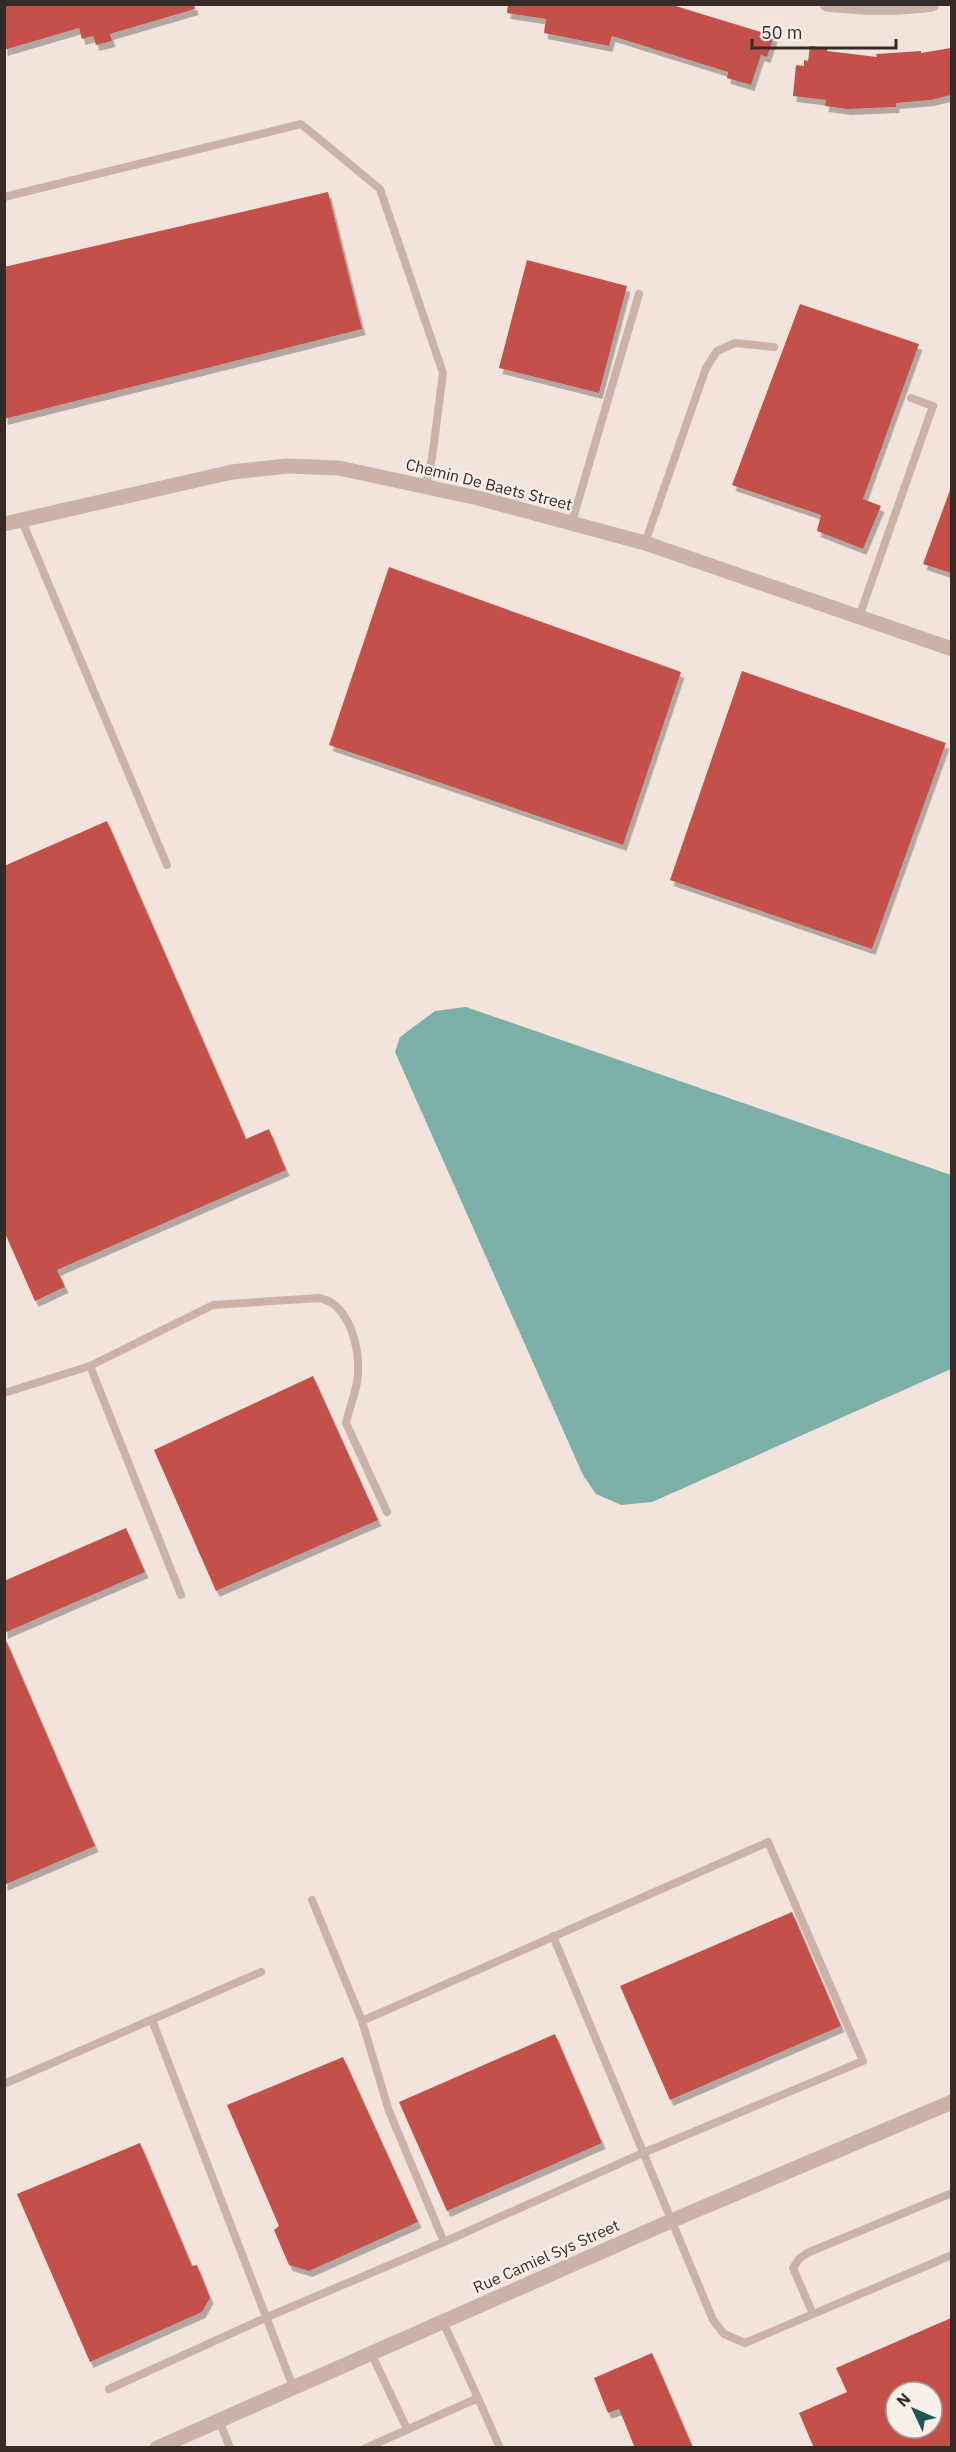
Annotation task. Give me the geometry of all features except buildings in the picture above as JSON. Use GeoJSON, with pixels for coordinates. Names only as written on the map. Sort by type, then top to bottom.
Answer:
{"type":"FeatureCollection","features":[{"type":"Feature","properties":{"kind":"street"},"geometry":{"type":"LineString","coordinates":[[827,4],[854,8],[906,8],[932,4]]}},
{"type":"Feature","properties":{"kind":"street","name":"Chemin De Baets Street"},"geometry":{"type":"LineString","coordinates":[[4,525],[232,472],[287,466],[339,468],[426,485],[645,543],[951,650]]}},
{"type":"Feature","properties":{"kind":"street","name":"Rue Camiel Sys Street"},"geometry":{"type":"LineString","coordinates":[[156,2448],[671,2221],[951,2102]]}},
{"type":"Feature","properties":{"kind":"lane"},"geometry":{"type":"LineString","coordinates":[[4,196],[302,124],[380,189],[443,373],[432,458],[426,485]]}},
{"type":"Feature","properties":{"kind":"lane"},"geometry":{"type":"LineString","coordinates":[[572,522],[639,294]]}},
{"type":"Feature","properties":{"kind":"lane"},"geometry":{"type":"LineString","coordinates":[[645,543],[706,368],[717,351],[735,343],[774,347]]}},
{"type":"Feature","properties":{"kind":"lane"},"geometry":{"type":"LineString","coordinates":[[859,617],[933,406],[911,398]]}},
{"type":"Feature","properties":{"kind":"lane"},"geometry":{"type":"LineString","coordinates":[[22,521],[167,865]]}},
{"type":"Feature","properties":{"kind":"lane"},"geometry":{"type":"LineString","coordinates":[[4,1393],[90,1366],[213,1305],[319,1298],[333,1304],[354,1336],[357,1381],[346,1423],[387,1512]]}},
{"type":"Feature","properties":{"kind":"lane"},"geometry":{"type":"LineString","coordinates":[[90,1366],[181,1595]]}},
{"type":"Feature","properties":{"kind":"lane"},"geometry":{"type":"LineString","coordinates":[[109,2389],[265,2318],[444,2242],[643,2153],[863,2061],[768,1842],[362,2020]]}},
{"type":"Feature","properties":{"kind":"lane"},"geometry":{"type":"LineString","coordinates":[[312,1900],[362,2020],[389,2111],[444,2242]]}},
{"type":"Feature","properties":{"kind":"lane"},"geometry":{"type":"LineString","coordinates":[[553,1936],[713,2320],[724,2334],[745,2343],[951,2255]]}},
{"type":"Feature","properties":{"kind":"lane"},"geometry":{"type":"LineString","coordinates":[[4,2085],[261,1972]]}},
{"type":"Feature","properties":{"kind":"lane"},"geometry":{"type":"LineString","coordinates":[[152,2020],[293,2387]]}},
{"type":"Feature","properties":{"kind":"lane"},"geometry":{"type":"LineString","coordinates":[[813,2314],[793,2268],[799,2259],[807,2253],[951,2193]]}},
{"type":"Feature","properties":{"kind":"lane"},"geometry":{"type":"LineString","coordinates":[[442,2322],[500,2448]]}},
{"type":"Feature","properties":{"kind":"lane"},"geometry":{"type":"LineString","coordinates":[[371,2353],[407,2429]]}},
{"type":"Feature","properties":{"kind":"lane"},"geometry":{"type":"LineString","coordinates":[[366,2448],[478,2398]]}},
{"type":"Feature","properties":{"kind":"lane"},"geometry":{"type":"LineString","coordinates":[[219,2420],[230,2448]]}},
{"type":"Feature","properties":{"kind":"water"},"geometry":{"type":"Polygon","coordinates":[[[466,1007],[951,1175],[951,1369],[652,1502],[621,1505],[596,1494],[583,1475],[395,1052],[400,1037],[435,1011],[466,1007]]]}}]}
